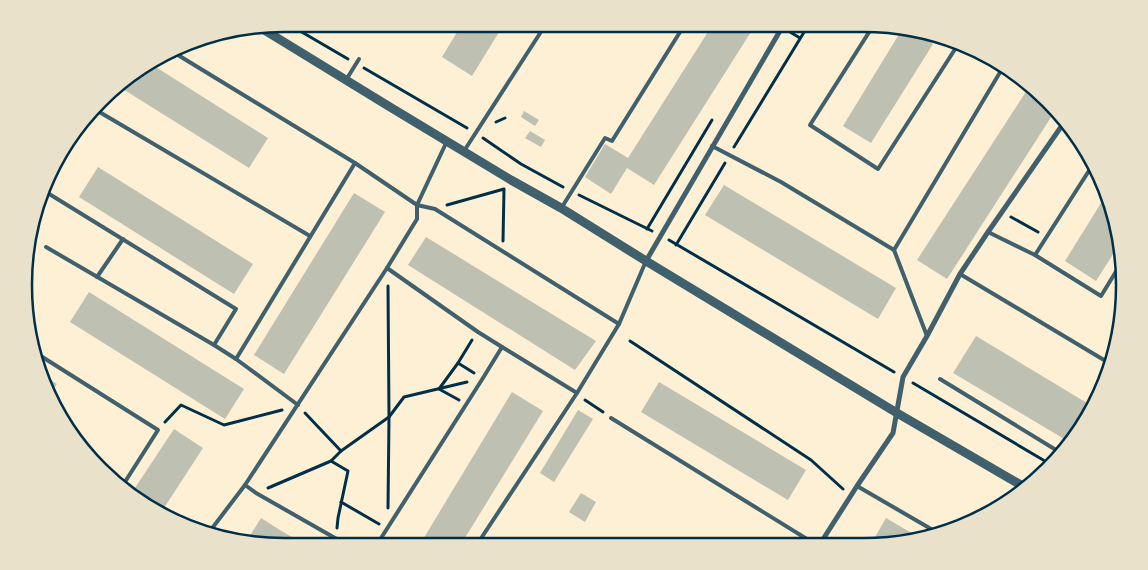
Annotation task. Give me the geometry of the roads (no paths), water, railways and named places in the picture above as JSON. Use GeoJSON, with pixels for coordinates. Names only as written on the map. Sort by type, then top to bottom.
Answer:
{"type":"FeatureCollection","features":[{"type":"Feature","properties":{"kind":"street"},"geometry":{"type":"LineString","coordinates":[[269,33],[897,413],[1019,484]]}},
{"type":"Feature","properties":{"kind":"street"},"geometry":{"type":"LineString","coordinates":[[646,261],[779,33]]}},
{"type":"Feature","properties":{"kind":"street"},"geometry":{"type":"LineString","coordinates":[[824,538],[850,495],[893,433],[903,377],[928,336],[960,274],[1060,128]]}},
{"type":"Feature","properties":{"kind":"lane"},"geometry":{"type":"LineString","coordinates":[[464,151],[540,33]]}},
{"type":"Feature","properties":{"kind":"lane"},"geometry":{"type":"LineString","coordinates":[[561,208],[605,138],[612,141],[679,33]]}},
{"type":"Feature","properties":{"kind":"lane"},"geometry":{"type":"LineString","coordinates":[[869,33],[810,125],[878,169],[955,50]]}},
{"type":"Feature","properties":{"kind":"lane"},"geometry":{"type":"LineString","coordinates":[[180,56],[355,163],[417,204],[435,209],[619,324]]}},
{"type":"Feature","properties":{"kind":"lane"},"geometry":{"type":"LineString","coordinates":[[346,80],[359,59]]}},
{"type":"Feature","properties":{"kind":"lane"},"geometry":{"type":"LineString","coordinates":[[894,250],[1000,73]]}},
{"type":"Feature","properties":{"kind":"lane"},"geometry":{"type":"LineString","coordinates":[[100,113],[310,236]]}},
{"type":"Feature","properties":{"kind":"lane"},"geometry":{"type":"LineString","coordinates":[[213,527],[245,485],[388,268],[417,219],[417,204],[448,141]]}},
{"type":"Feature","properties":{"kind":"lane"},"geometry":{"type":"LineString","coordinates":[[712,146],[781,182],[894,250],[928,336]]}},
{"type":"Feature","properties":{"kind":"lane"},"geometry":{"type":"LineString","coordinates":[[236,359],[355,163]]}},
{"type":"Feature","properties":{"kind":"lane"},"geometry":{"type":"LineString","coordinates":[[1035,255],[1088,172]]}},
{"type":"Feature","properties":{"kind":"lane"},"geometry":{"type":"LineString","coordinates":[[50,194],[236,308],[214,345]]}},
{"type":"Feature","properties":{"kind":"lane"},"geometry":{"type":"LineString","coordinates":[[988,232],[1035,255],[1101,296],[1115,272]]}},
{"type":"Feature","properties":{"kind":"lane"},"geometry":{"type":"LineString","coordinates":[[97,277],[123,239]]}},
{"type":"Feature","properties":{"kind":"lane"},"geometry":{"type":"LineString","coordinates":[[46,247],[214,345],[298,405]]}},
{"type":"Feature","properties":{"kind":"lane"},"geometry":{"type":"LineString","coordinates":[[481,538],[577,393],[619,324],[646,261]]}},
{"type":"Feature","properties":{"kind":"lane"},"geometry":{"type":"LineString","coordinates":[[388,268],[478,332],[577,393]]}},
{"type":"Feature","properties":{"kind":"lane"},"geometry":{"type":"LineString","coordinates":[[960,274],[1104,360]]}},
{"type":"Feature","properties":{"kind":"lane"},"geometry":{"type":"LineString","coordinates":[[381,538],[502,347]]}},
{"type":"Feature","properties":{"kind":"lane"},"geometry":{"type":"LineString","coordinates":[[43,358],[158,430],[126,481]]}},
{"type":"Feature","properties":{"kind":"lane"},"geometry":{"type":"LineString","coordinates":[[940,379],[1055,449]]}},
{"type":"Feature","properties":{"kind":"lane"},"geometry":{"type":"LineString","coordinates":[[612,418],[805,538]]}},
{"type":"Feature","properties":{"kind":"lane"},"geometry":{"type":"LineString","coordinates":[[245,485],[336,538]]}},
{"type":"Feature","properties":{"kind":"lane"},"geometry":{"type":"LineString","coordinates":[[857,486],[930,528]]}}]}
